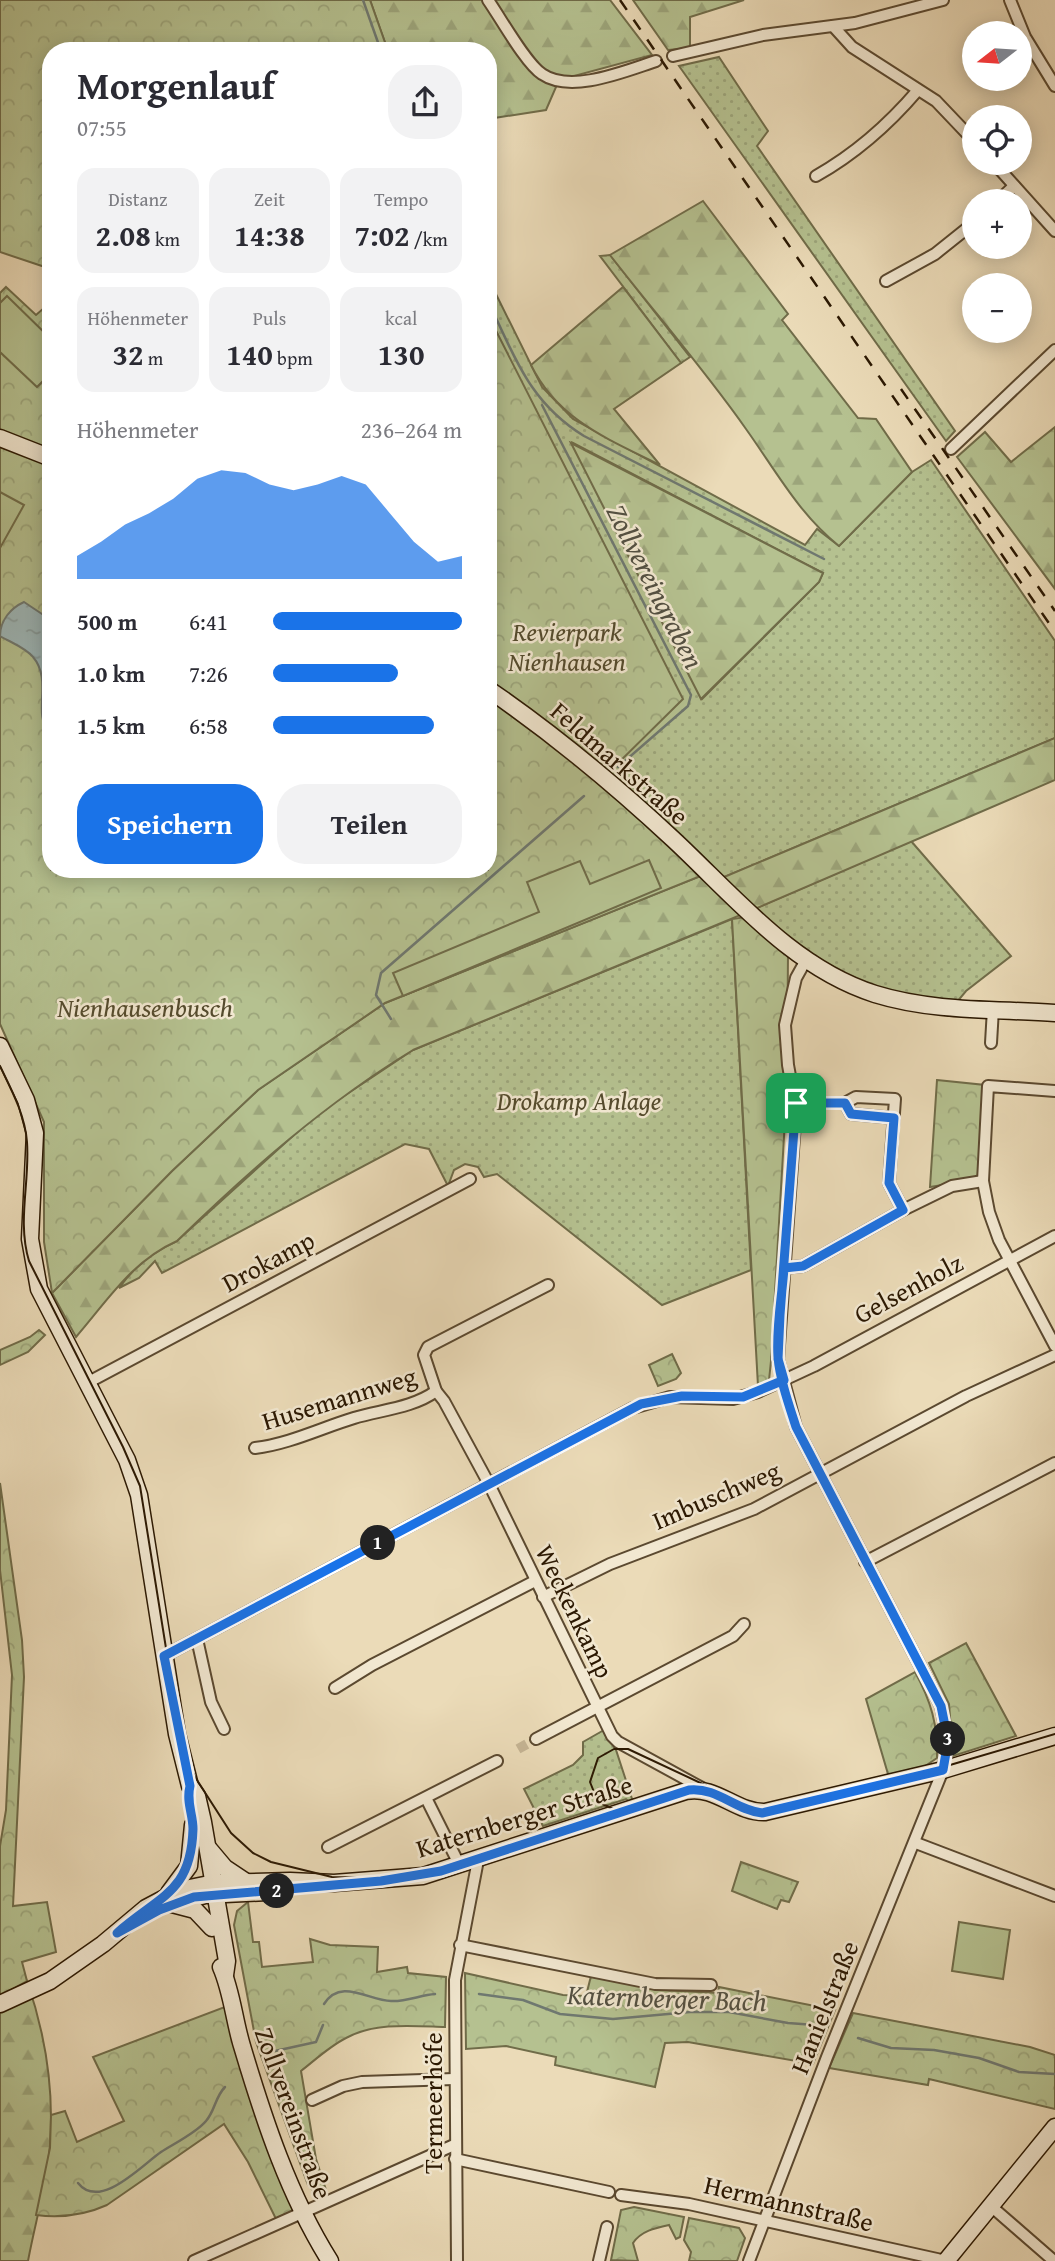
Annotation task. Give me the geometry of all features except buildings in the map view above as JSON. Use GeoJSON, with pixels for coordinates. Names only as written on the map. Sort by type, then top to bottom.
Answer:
{"type":"FeatureCollection","features":[{"type":"Feature","properties":{"kind":"main road"},"geometry":{"type":"LineString","coordinates":[[0,438],[42,454]]}},
{"type":"Feature","properties":{"kind":"main road","name":"Feldmarkstraße"},"geometry":{"type":"LineString","coordinates":[[497,696],[578,754],[806,960],[853,985],[897,1000],[1055,1013]]}},
{"type":"Feature","properties":{"kind":"main road"},"geometry":{"type":"LineString","coordinates":[[0,1046],[26,1100],[34,1125],[36,1150],[30,1246],[39,1289],[137,1486],[164,1656],[190,1786],[197,1796],[209,1849],[210,1889]]}},
{"type":"Feature","properties":{"kind":"main road","name":"Katernberger Straße"},"geometry":{"type":"LineString","coordinates":[[170,1899],[210,1889],[290,1881],[314,1884],[409,1878],[460,1866],[683,1791],[705,1790],[762,1813],[943,1770],[1055,1736]]}},
{"type":"Feature","properties":{"kind":"main road"},"geometry":{"type":"LineString","coordinates":[[190,1786],[187,1797],[210,1889]]}},
{"type":"Feature","properties":{"kind":"main road"},"geometry":{"type":"LineString","coordinates":[[0,2004],[50,1981],[117,1933],[146,1908],[170,1899],[188,1866],[193,1825]]}},
{"type":"Feature","properties":{"kind":"main road"},"geometry":{"type":"LineString","coordinates":[[170,1899],[195,1910],[217,1929],[246,1887],[209,1849]]}},
{"type":"Feature","properties":{"kind":"main road","name":"Zollvereinstraße"},"geometry":{"type":"LineString","coordinates":[[210,1889],[225,1975],[252,2080],[302,2211],[330,2261]]}},
{"type":"Feature","properties":{"kind":"main road"},"geometry":{"type":"LineString","coordinates":[[946,2261],[1055,2127]]}},
{"type":"Feature","properties":{"kind":"street"},"geometry":{"type":"LineString","coordinates":[[488,0],[539,72],[553,80],[578,82],[651,63]]}},
{"type":"Feature","properties":{"kind":"street"},"geometry":{"type":"LineString","coordinates":[[673,56],[763,35],[833,26],[943,0]]}},
{"type":"Feature","properties":{"kind":"street"},"geometry":{"type":"LineString","coordinates":[[1010,0],[1025,37],[1055,86]]}},
{"type":"Feature","properties":{"kind":"street"},"geometry":{"type":"LineString","coordinates":[[833,26],[852,47],[946,109],[962,127]]}},
{"type":"Feature","properties":{"kind":"street"},"geometry":{"type":"LineString","coordinates":[[816,176],[870,139],[918,90]]}},
{"type":"Feature","properties":{"kind":"street"},"geometry":{"type":"LineString","coordinates":[[1004,175],[1055,231]]}},
{"type":"Feature","properties":{"kind":"street"},"geometry":{"type":"LineString","coordinates":[[1011,189],[1014,186]]}},
{"type":"Feature","properties":{"kind":"street"},"geometry":{"type":"LineString","coordinates":[[886,281],[935,254],[962,232]]}},
{"type":"Feature","properties":{"kind":"street"},"geometry":{"type":"LineString","coordinates":[[951,449],[1055,350]]}},
{"type":"Feature","properties":{"kind":"street","name":"Hanielstraße"},"geometry":{"type":"LineString","coordinates":[[749,2261],[827,2057],[916,1843],[943,1770],[948,1741],[941,1706],[796,1427],[784,1380],[778,1340],[796,1103],[788,1065],[785,1025],[796,978],[806,960]]}},
{"type":"Feature","properties":{"kind":"street"},"geometry":{"type":"LineString","coordinates":[[991,1043],[993,1009]]}},
{"type":"Feature","properties":{"kind":"street"},"geometry":{"type":"LineString","coordinates":[[1055,1091],[988,1086],[983,1181],[989,1212],[1010,1260],[1055,1346]]}},
{"type":"Feature","properties":{"kind":"street"},"geometry":{"type":"LineString","coordinates":[[796,1103],[845,1103],[856,1097],[895,1099],[889,1183],[903,1210]]}},
{"type":"Feature","properties":{"kind":"street"},"geometry":{"type":"LineString","coordinates":[[845,1103],[851,1114],[894,1118]]}},
{"type":"Feature","properties":{"kind":"street","name":"Drokamp"},"geometry":{"type":"LineString","coordinates":[[87,1383],[470,1179]]}},
{"type":"Feature","properties":{"kind":"street"},"geometry":{"type":"LineString","coordinates":[[784,1268],[803,1266],[952,1186],[983,1181]]}},
{"type":"Feature","properties":{"kind":"street","name":"Gelsenholz"},"geometry":{"type":"LineString","coordinates":[[164,1656],[652,1401],[682,1396],[733,1399],[758,1392],[1055,1236]]}},
{"type":"Feature","properties":{"kind":"street","name":"Husemannweg"},"geometry":{"type":"LineString","coordinates":[[489,1484],[436,1391],[424,1355],[428,1347],[548,1285]]}},
{"type":"Feature","properties":{"kind":"street","name":"Imbuschweg"},"geometry":{"type":"LineString","coordinates":[[543,1597],[610,1564],[754,1509],[966,1396],[1055,1355]]}},
{"type":"Feature","properties":{"kind":"street","name":"Husemannweg"},"geometry":{"type":"LineString","coordinates":[[255,1448],[276,1446],[355,1417],[422,1400],[436,1391]]}},
{"type":"Feature","properties":{"kind":"street"},"geometry":{"type":"LineString","coordinates":[[865,1562],[1055,1463]]}},
{"type":"Feature","properties":{"kind":"street","name":"Weckenkamp"},"geometry":{"type":"LineString","coordinates":[[489,1484],[597,1707],[615,1740],[632,1750]]}},
{"type":"Feature","properties":{"kind":"street"},"geometry":{"type":"LineString","coordinates":[[334,1688],[372,1665],[535,1581]]}},
{"type":"Feature","properties":{"kind":"street"},"geometry":{"type":"LineString","coordinates":[[536,1739],[733,1636],[744,1624]]}},
{"type":"Feature","properties":{"kind":"street"},"geometry":{"type":"LineString","coordinates":[[197,1639],[211,1702],[224,1729]]}},
{"type":"Feature","properties":{"kind":"street","name":"Katernberger Straße"},"geometry":{"type":"LineString","coordinates":[[632,1750],[705,1790]]}},
{"type":"Feature","properties":{"kind":"street"},"geometry":{"type":"LineString","coordinates":[[328,1847],[497,1761]]}},
{"type":"Feature","properties":{"kind":"street"},"geometry":{"type":"LineString","coordinates":[[426,1798],[460,1866]]}},
{"type":"Feature","properties":{"kind":"street"},"geometry":{"type":"LineString","coordinates":[[916,1843],[1055,1896]]}},
{"type":"Feature","properties":{"kind":"street","name":"Termeerhöfe"},"geometry":{"type":"LineString","coordinates":[[457,2261],[454,2145],[455,1980],[478,1860]]}},
{"type":"Feature","properties":{"kind":"street"},"geometry":{"type":"LineString","coordinates":[[460,1945],[655,1984],[711,1985]]}},
{"type":"Feature","properties":{"kind":"street"},"geometry":{"type":"LineString","coordinates":[[312,2100],[343,2086],[362,2082],[454,2079]]}},
{"type":"Feature","properties":{"kind":"street"},"geometry":{"type":"LineString","coordinates":[[194,2261],[454,2145]]}},
{"type":"Feature","properties":{"kind":"street","name":"Hermannstraße"},"geometry":{"type":"LineString","coordinates":[[455,2159],[615,2194],[689,2204],[946,2261]]}},
{"type":"Feature","properties":{"kind":"street"},"geometry":{"type":"LineString","coordinates":[[992,2207],[1054,2261]]}},
{"type":"Feature","properties":{"kind":"street"},"geometry":{"type":"LineString","coordinates":[[599,2261],[607,2227]]}},
{"type":"Feature","properties":{"kind":"green space"},"geometry":{"type":"Polygon","coordinates":[[[0,0],[370,0],[385,42],[42,42],[42,266],[0,252],[0,0]]]}},
{"type":"Feature","properties":{"kind":"green space"},"geometry":{"type":"Polygon","coordinates":[[[370,0],[610,0],[652,55],[559,80],[546,110],[497,118],[497,42],[385,42],[370,0]]]}},
{"type":"Feature","properties":{"kind":"green space"},"geometry":{"type":"Polygon","coordinates":[[[633,0],[744,0],[690,17],[690,48],[668,50],[633,0]]]}},
{"type":"Feature","properties":{"kind":"green space"},"geometry":{"type":"Polygon","coordinates":[[[719,57],[768,131],[757,146],[955,431],[946,441],[679,66],[719,57]]]}},
{"type":"Feature","properties":{"kind":"green space"},"geometry":{"type":"Polygon","coordinates":[[[703,201],[788,314],[782,320],[858,418],[876,419],[912,472],[839,546],[800,506],[713,385],[610,255],[703,201]]]}},
{"type":"Feature","properties":{"kind":"green space"},"geometry":{"type":"Polygon","coordinates":[[[610,255],[690,357],[681,363],[600,256],[610,255]]]}},
{"type":"Feature","properties":{"kind":"green space"},"geometry":{"type":"Polygon","coordinates":[[[6,287],[36,315],[42,310],[42,448],[0,432],[0,293],[6,287]]]}},
{"type":"Feature","properties":{"kind":"green space"},"geometry":{"type":"Polygon","coordinates":[[[623,287],[681,363],[614,409],[660,465],[603,436],[570,414],[542,384],[531,365],[623,287]]]}},
{"type":"Feature","properties":{"kind":"green space"},"geometry":{"type":"Polygon","coordinates":[[[7,296],[42,330],[42,382],[37,387],[0,352],[0,303],[7,296]]]}},
{"type":"Feature","properties":{"kind":"green space"},"geometry":{"type":"Polygon","coordinates":[[[497,296],[542,387],[573,419],[805,545],[817,529],[839,546],[912,472],[931,460],[1055,641],[1055,738],[717,880],[604,777],[548,438],[497,333],[497,296]],[[573,443],[702,699],[819,582],[823,573],[573,443]]]}},
{"type":"Feature","properties":{"kind":"green space","name":"Nienhausenbusch"},"geometry":{"type":"Polygon","coordinates":[[[497,333],[683,699],[604,777],[708,873],[385,1003],[258,1090],[172,1171],[52,1293],[44,1242],[44,1122],[0,1024],[0,445],[42,461],[42,878],[497,878],[497,333]]]}},
{"type":"Feature","properties":{"kind":"green space"},"geometry":{"type":"Polygon","coordinates":[[[1055,427],[1055,589],[957,457],[985,432],[1011,462],[1055,427]]]}},
{"type":"Feature","properties":{"kind":"green space"},"geometry":{"type":"Polygon","coordinates":[[[571,443],[823,573],[819,582],[701,699],[571,443]]]}},
{"type":"Feature","properties":{"kind":"green space"},"geometry":{"type":"Polygon","coordinates":[[[0,492],[24,505],[0,548],[0,492]]]}},
{"type":"Feature","properties":{"kind":"green space"},"geometry":{"type":"Polygon","coordinates":[[[1055,738],[1055,780],[750,911],[717,880],[1055,738]]]}},
{"type":"Feature","properties":{"kind":"green space"},"geometry":{"type":"Polygon","coordinates":[[[911,841],[1011,956],[966,991],[957,1002],[875,992],[808,955],[750,911],[911,841]]]}},
{"type":"Feature","properties":{"kind":"green space"},"geometry":{"type":"Polygon","coordinates":[[[649,860],[661,888],[403,996],[393,973],[539,912],[527,882],[580,861],[590,884],[649,860]]]}},
{"type":"Feature","properties":{"kind":"green space"},"geometry":{"type":"Polygon","coordinates":[[[708,873],[748,912],[413,1050],[319,1115],[261,1163],[177,1241],[161,1249],[134,1270],[76,1337],[52,1293],[172,1171],[258,1090],[385,1003],[708,873]]]}},
{"type":"Feature","properties":{"kind":"green space"},"geometry":{"type":"Polygon","coordinates":[[[746,917],[788,953],[787,1085],[771,1361],[769,1380],[758,1386],[732,919],[746,917]]]}},
{"type":"Feature","properties":{"kind":"green space","name":"Drokamp Anlage"},"geometry":{"type":"Polygon","coordinates":[[[732,919],[751,1270],[662,1305],[497,1174],[484,1177],[478,1167],[465,1164],[454,1170],[448,1186],[429,1149],[405,1144],[162,1273],[155,1261],[139,1278],[119,1288],[138,1266],[159,1250],[177,1241],[317,1114],[413,1050],[732,919]]]}},
{"type":"Feature","properties":{"kind":"green space"},"geometry":{"type":"Polygon","coordinates":[[[937,1080],[985,1085],[980,1179],[930,1187],[937,1080]]]}},
{"type":"Feature","properties":{"kind":"green space"},"geometry":{"type":"Polygon","coordinates":[[[39,1330],[45,1335],[28,1352],[0,1365],[0,1350],[30,1337],[39,1330]]]}},
{"type":"Feature","properties":{"kind":"green space"},"geometry":{"type":"Polygon","coordinates":[[[672,1354],[681,1373],[676,1379],[658,1386],[649,1365],[672,1354]]]}},
{"type":"Feature","properties":{"kind":"green space"},"geometry":{"type":"Polygon","coordinates":[[[0,1483],[22,1640],[24,1677],[13,1906],[47,1902],[56,1952],[22,1962],[27,1981],[0,1996],[0,1846],[6,1810],[12,1675],[0,1570],[0,1483]]]}},
{"type":"Feature","properties":{"kind":"green space"},"geometry":{"type":"Polygon","coordinates":[[[966,1643],[1016,1736],[953,1756],[949,1704],[929,1663],[966,1643]]]}},
{"type":"Feature","properties":{"kind":"green space"},"geometry":{"type":"Polygon","coordinates":[[[915,1672],[932,1714],[937,1758],[909,1777],[888,1774],[866,1699],[915,1672]]]}},
{"type":"Feature","properties":{"kind":"green space"},"geometry":{"type":"Polygon","coordinates":[[[604,1730],[616,1750],[634,1805],[626,1799],[543,1826],[524,1789],[573,1765],[583,1755],[583,1742],[604,1730]]]}},
{"type":"Feature","properties":{"kind":"green space"},"geometry":{"type":"Polygon","coordinates":[[[741,1862],[798,1882],[789,1902],[781,1900],[777,1909],[732,1891],[741,1862]]]}},
{"type":"Feature","properties":{"kind":"green space"},"geometry":{"type":"Polygon","coordinates":[[[248,1902],[253,1942],[259,1942],[262,1967],[313,1962],[310,1939],[330,1945],[378,1947],[377,1972],[407,1967],[408,1973],[446,1977],[445,2027],[394,2026],[369,2029],[334,2045],[301,2071],[316,2159],[326,2190],[314,2192],[308,2185],[256,2042],[234,1925],[237,1911],[248,1902]]]}},
{"type":"Feature","properties":{"kind":"green space"},"geometry":{"type":"Polygon","coordinates":[[[959,1922],[1010,1930],[1003,1979],[952,1971],[959,1922]]]}},
{"type":"Feature","properties":{"kind":"green space"},"geometry":{"type":"Polygon","coordinates":[[[465,1973],[563,1995],[586,1996],[591,1976],[661,1990],[718,1993],[719,1987],[835,2010],[813,2064],[688,2042],[665,2043],[655,2087],[555,2065],[556,2057],[506,2046],[466,2049],[465,1973]]]}},
{"type":"Feature","properties":{"kind":"green space"},"geometry":{"type":"Polygon","coordinates":[[[27,1981],[47,2062],[51,2103],[50,2145],[44,2188],[28,2261],[0,2261],[0,1996],[27,1981]]]}},
{"type":"Feature","properties":{"kind":"green space"},"geometry":{"type":"Polygon","coordinates":[[[230,2005],[301,2211],[277,2221],[248,2162],[224,2124],[107,2205],[72,2215],[36,2215],[50,2148],[51,2115],[65,2111],[77,2142],[124,2121],[93,2057],[230,2005]]]}},
{"type":"Feature","properties":{"kind":"green space"},"geometry":{"type":"Polygon","coordinates":[[[853,2013],[1030,2047],[1055,2055],[1055,2109],[929,2079],[928,2085],[829,2068],[853,2013]]]}},
{"type":"Feature","properties":{"kind":"green space"},"geometry":{"type":"Polygon","coordinates":[[[634,2207],[684,2217],[680,2237],[676,2239],[669,2225],[654,2229],[644,2233],[633,2243],[638,2261],[611,2260],[621,2210],[634,2207]]]}},
{"type":"Feature","properties":{"kind":"green space"},"geometry":{"type":"Polygon","coordinates":[[[689,2218],[739,2228],[745,2238],[737,2261],[689,2261],[691,2252],[684,2240],[689,2218]]]}},
{"type":"Feature","properties":{"kind":"water"},"geometry":{"type":"Polygon","coordinates":[[[24,602],[42,614],[42,676],[33,657],[0,636],[7,615],[24,602]]]}},
{"type":"Feature","properties":{"kind":"waterway","name":"Zollvereingraben"},"geometry":{"type":"LineString","coordinates":[[363,0],[378,42]]}},
{"type":"Feature","properties":{"kind":"waterway","name":"Zollvereingraben"},"geometry":{"type":"LineString","coordinates":[[497,320],[526,377],[565,423],[584,436],[824,559]]}},
{"type":"Feature","properties":{"kind":"waterway","name":"Zollvereingraben"},"geometry":{"type":"LineString","coordinates":[[542,405],[691,695],[688,706],[618,767]]}},
{"type":"Feature","properties":{"kind":"waterway","name":"Zollvereingraben"},"geometry":{"type":"LineString","coordinates":[[497,872],[584,796]]}},
{"type":"Feature","properties":{"kind":"waterway","name":"Zollvereingraben"},"geometry":{"type":"LineString","coordinates":[[391,1019],[376,995],[381,973],[490,878]]}},
{"type":"Feature","properties":{"kind":"waterway","name":"Katernberger Bach"},"geometry":{"type":"LineString","coordinates":[[324,2004],[331,1996],[347,1991],[391,2001],[435,1994]]}},
{"type":"Feature","properties":{"kind":"waterway","name":"Katernberger Bach"},"geometry":{"type":"LineString","coordinates":[[479,1994],[523,2000],[560,2014],[613,2019],[690,2012],[729,2012],[815,2025]]}},
{"type":"Feature","properties":{"kind":"waterway","name":"Katernberger Bach"},"geometry":{"type":"LineString","coordinates":[[275,2051],[316,2042],[323,2025]]}},
{"type":"Feature","properties":{"kind":"waterway","name":"Katernberger Bach"},"geometry":{"type":"LineString","coordinates":[[858,2038],[891,2048],[934,2050],[979,2058],[1019,2072],[1055,2074]]}},
{"type":"Feature","properties":{"kind":"waterway","name":"Katernberger Bach"},"geometry":{"type":"LineString","coordinates":[[78,2183],[87,2190],[98,2192],[121,2183],[202,2125],[225,2087]]}},
{"type":"Feature","properties":{"kind":"tunnel"},"geometry":{"type":"LineString","coordinates":[[518,1749],[536,1739]]}},
{"type":"Feature","properties":{"kind":"tram line"},"geometry":{"type":"LineString","coordinates":[[0,1066],[17,1103],[26,1132],[24,1231],[29,1261],[140,1486],[182,1748],[195,1777],[231,1833],[253,1853],[271,1862],[332,1877],[382,1878],[446,1868],[680,1789],[707,1790],[747,1807],[768,1810],[950,1765],[1055,1734]]}},
{"type":"Feature","properties":{"kind":"tram line"},"geometry":{"type":"LineString","coordinates":[[620,1812],[598,1802],[590,1782],[598,1758],[614,1749],[628,1749],[707,1786]]}},
{"type":"Feature","properties":{"kind":"railway"},"geometry":{"type":"LineString","coordinates":[[620,0],[1055,632]]}},
{"type":"Feature","properties":{"kind":"railway"},"geometry":{"type":"LineString","coordinates":[[901,389],[1055,611]]}},
{"type":"Feature","properties":{"kind":"route"},"geometry":{"type":"LineString","coordinates":[[796,1103],[778,1340],[778,1359],[784,1380],[758,1392],[733,1399],[682,1396],[641,1404],[164,1656],[177,1734],[190,1786],[187,1797],[193,1825],[190,1861],[185,1875],[168,1895],[146,1908],[117,1933],[159,1910],[194,1897],[291,1890],[314,1884],[381,1881],[441,1871],[689,1790],[708,1790],[743,1808],[762,1813],[943,1770],[948,1741],[941,1706],[796,1427],[784,1380],[778,1359],[784,1268],[803,1266],[870,1226],[903,1210],[889,1183],[894,1118],[851,1114],[845,1103],[796,1103]]}},
{"type":"Feature","properties":{"kind":"park label","name":"Revierpark Nienhausen"},"geometry":{"type":"Point","coordinates":[567,646]}}]}
